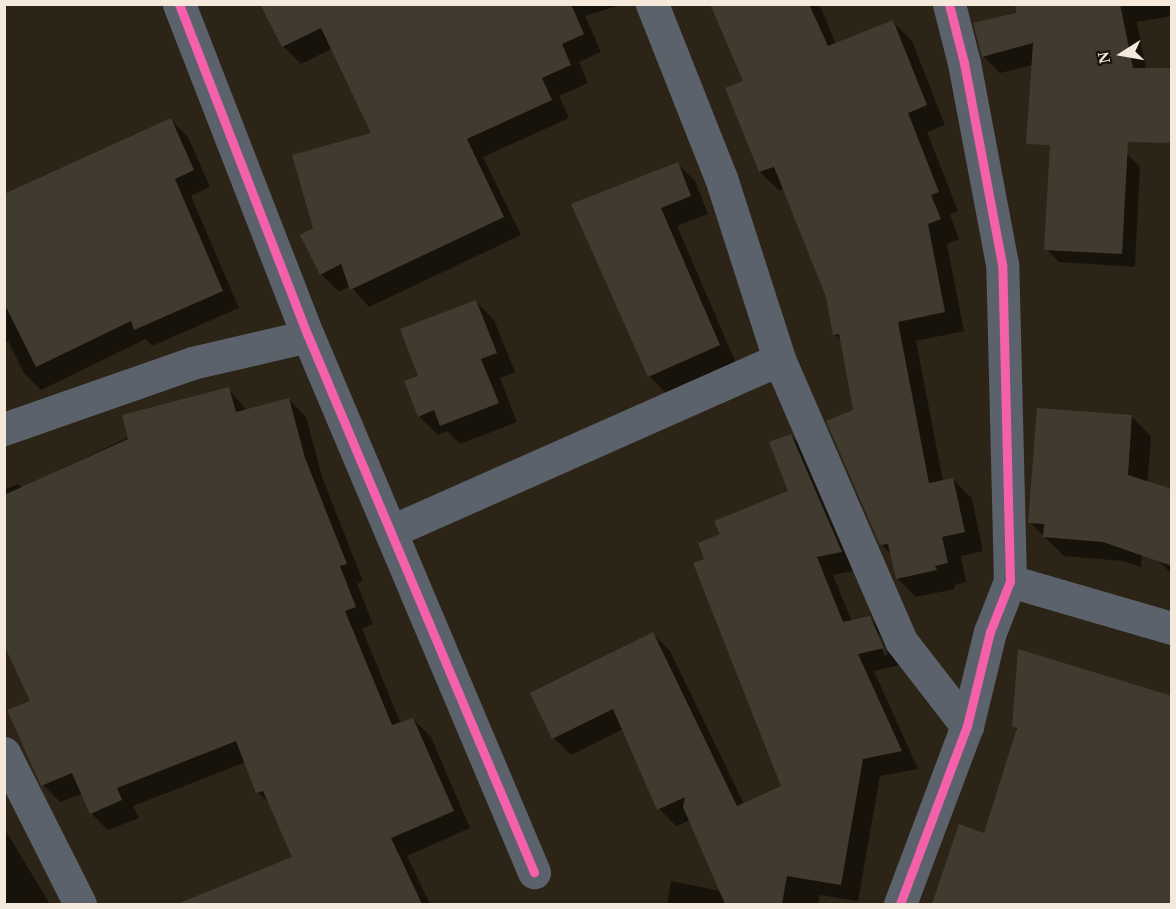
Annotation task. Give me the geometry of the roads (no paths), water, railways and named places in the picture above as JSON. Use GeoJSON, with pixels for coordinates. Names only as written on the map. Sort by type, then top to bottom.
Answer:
{"type":"FeatureCollection","features":[{"type":"Feature","properties":{"kind":"street"},"geometry":{"type":"LineString","coordinates":[[179,4],[308,336],[394,530],[534,872]]}},
{"type":"Feature","properties":{"kind":"street"},"geometry":{"type":"LineString","coordinates":[[652,4],[721,178],[779,359],[901,641],[967,726]]}},
{"type":"Feature","properties":{"kind":"street"},"geometry":{"type":"LineString","coordinates":[[900,904],[967,726],[990,632],[1010,581],[1002,264],[964,63],[949,4]]}},
{"type":"Feature","properties":{"kind":"street"},"geometry":{"type":"LineString","coordinates":[[4,429],[192,363],[308,336]]}},
{"type":"Feature","properties":{"kind":"street"},"geometry":{"type":"LineString","coordinates":[[394,530],[779,359]]}},
{"type":"Feature","properties":{"kind":"street"},"geometry":{"type":"LineString","coordinates":[[1010,581],[1172,628]]}},
{"type":"Feature","properties":{"kind":"street"},"geometry":{"type":"LineString","coordinates":[[4,753],[80,904]]}}]}
